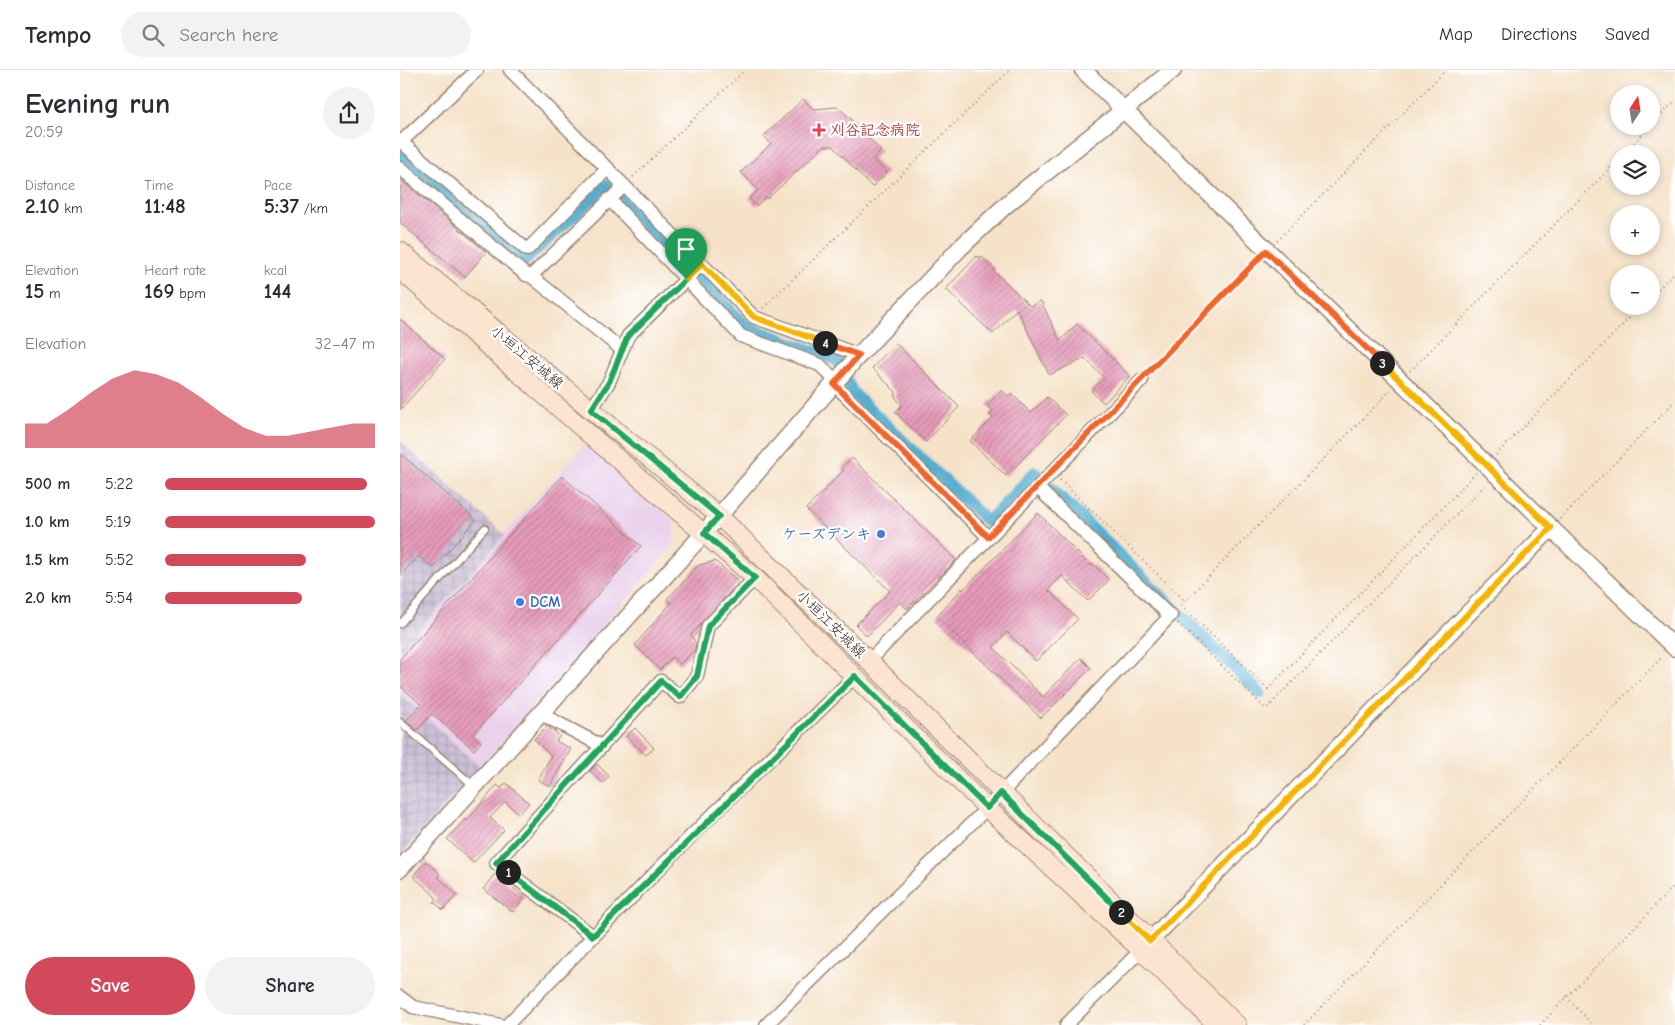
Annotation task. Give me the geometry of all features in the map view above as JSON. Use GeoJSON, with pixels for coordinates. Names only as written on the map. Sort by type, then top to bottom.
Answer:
{"type":"FeatureCollection","features":[{"type":"Feature","properties":{"kind":"main road","name":"小垣江安城線"},"geometry":{"type":"LineString","coordinates":[[400,251],[719,516],[869,661],[1001,793],[1146,946],[1216,1025]]}},
{"type":"Feature","properties":{"kind":"main road","name":"小垣江安城線"},"geometry":{"type":"LineString","coordinates":[[400,270],[755,578],[987,808],[1237,1025]]}},
{"type":"Feature","properties":{"kind":"street"},"geometry":{"type":"LineString","coordinates":[[476,70],[400,142],[527,250],[608,168]]}},
{"type":"Feature","properties":{"kind":"street"},"geometry":{"type":"LineString","coordinates":[[510,70],[754,317],[859,356]]}},
{"type":"Feature","properties":{"kind":"street"},"geometry":{"type":"LineString","coordinates":[[1083,70],[1266,251],[1674,647]]}},
{"type":"Feature","properties":{"kind":"street"},"geometry":{"type":"LineString","coordinates":[[400,869],[704,533],[859,356],[960,248],[1007,204],[1173,70]]}},
{"type":"Feature","properties":{"kind":"street"},"geometry":{"type":"LineString","coordinates":[[400,168],[526,275],[531,276],[621,349]]}},
{"type":"Feature","properties":{"kind":"street"},"geometry":{"type":"LineString","coordinates":[[531,276],[624,185]]}},
{"type":"Feature","properties":{"kind":"street"},"geometry":{"type":"LineString","coordinates":[[609,199],[741,336],[820,365],[988,537]]}},
{"type":"Feature","properties":{"kind":"street"},"geometry":{"type":"LineString","coordinates":[[591,410],[609,382],[621,349],[628,336],[701,264]]}},
{"type":"Feature","properties":{"kind":"street"},"geometry":{"type":"LineString","coordinates":[[869,661],[1142,380]]}},
{"type":"Feature","properties":{"kind":"street"},"geometry":{"type":"LineString","coordinates":[[766,1025],[987,808],[1171,616],[1038,488]]}},
{"type":"Feature","properties":{"kind":"street"},"geometry":{"type":"LineString","coordinates":[[1066,1025],[1146,946],[1551,528]]}},
{"type":"Feature","properties":{"kind":"street"},"geometry":{"type":"LineString","coordinates":[[593,936],[496,863],[661,681],[680,697],[697,676],[708,626],[755,578]]}},
{"type":"Feature","properties":{"kind":"street"},"geometry":{"type":"LineString","coordinates":[[507,1025],[593,936],[855,676]]}},
{"type":"Feature","properties":{"kind":"street"},"geometry":{"type":"LineString","coordinates":[[541,714],[602,746]]}},
{"type":"Feature","properties":{"kind":"street"},"geometry":{"type":"LineString","coordinates":[[400,996],[406,1006],[500,1025]]}},
{"type":"Feature","properties":{"kind":"lane"},"geometry":{"type":"LineString","coordinates":[[400,624],[485,528]]}},
{"type":"Feature","properties":{"kind":"lane"},"geometry":{"type":"LineString","coordinates":[[400,722],[474,786]]}},
{"type":"Feature","properties":{"kind":"path"},"geometry":{"type":"LineString","coordinates":[[624,185],[745,70]]}},
{"type":"Feature","properties":{"kind":"path"},"geometry":{"type":"LineString","coordinates":[[754,317],[1010,70]]}},
{"type":"Feature","properties":{"kind":"path"},"geometry":{"type":"LineString","coordinates":[[1142,380],[1266,251],[1446,70]]}},
{"type":"Feature","properties":{"kind":"path"},"geometry":{"type":"LineString","coordinates":[[1660,117],[1675,101]]}},
{"type":"Feature","properties":{"kind":"path"},"geometry":{"type":"LineString","coordinates":[[1633,145],[1642,135]]}},
{"type":"Feature","properties":{"kind":"path"},"geometry":{"type":"LineString","coordinates":[[1660,287],[1675,272]]}},
{"type":"Feature","properties":{"kind":"path"},"geometry":{"type":"LineString","coordinates":[[1171,616],[1266,709],[1491,468],[1501,451],[1632,315]]}},
{"type":"Feature","properties":{"kind":"path"},"geometry":{"type":"LineString","coordinates":[[1551,528],[1675,401]]}},
{"type":"Feature","properties":{"kind":"path"},"geometry":{"type":"LineString","coordinates":[[1181,605],[1268,689],[1491,468]]}},
{"type":"Feature","properties":{"kind":"path"},"geometry":{"type":"LineString","coordinates":[[1053,473],[1185,601]]}},
{"type":"Feature","properties":{"kind":"path"},"geometry":{"type":"LineString","coordinates":[[1304,1025],[1674,647]]}},
{"type":"Feature","properties":{"kind":"path"},"geometry":{"type":"LineString","coordinates":[[1540,1025],[1675,885]]}},
{"type":"Feature","properties":{"kind":"path"},"geometry":{"type":"LineString","coordinates":[[1566,998],[1594,1025]]}},
{"type":"Feature","properties":{"kind":"shaded area"},"geometry":{"type":"Polygon","coordinates":[[[400,441],[505,535],[400,651],[400,441]]]}},
{"type":"Feature","properties":{"kind":"shaded area","name":"DCM"},"geometry":{"type":"Polygon","coordinates":[[[586,443],[674,521],[674,545],[480,767],[400,694],[400,651],[586,443]]]}},
{"type":"Feature","properties":{"kind":"shaded area"},"geometry":{"type":"Polygon","coordinates":[[[400,694],[480,767],[400,855],[400,694]]]}},
{"type":"Feature","properties":{"kind":"building"},"geometry":{"type":"Polygon","coordinates":[[[803,99],[813,109],[837,107],[847,115],[881,151],[873,159],[887,173],[872,187],[833,146],[824,146],[767,199],[766,197],[756,206],[749,198],[758,190],[741,172],[771,144],[764,136],[803,99]]]}},
{"type":"Feature","properties":{"kind":"building"},"geometry":{"type":"Polygon","coordinates":[[[400,179],[486,252],[465,277],[400,223],[400,179]]]}},
{"type":"Feature","properties":{"kind":"building"},"geometry":{"type":"Polygon","coordinates":[[[977,256],[980,258],[981,256],[995,269],[994,271],[1030,306],[1041,301],[1060,341],[1077,324],[1130,376],[1104,403],[1091,391],[1104,378],[1085,358],[1049,375],[1017,309],[993,334],[946,289],[977,256]]]}},
{"type":"Feature","properties":{"kind":"building"},"geometry":{"type":"Polygon","coordinates":[[[400,319],[445,359],[400,410],[400,319]]]}},
{"type":"Feature","properties":{"kind":"building"},"geometry":{"type":"Polygon","coordinates":[[[896,343],[959,407],[926,442],[895,412],[902,405],[895,397],[896,392],[872,368],[896,343]]]}},
{"type":"Feature","properties":{"kind":"building"},"geometry":{"type":"Polygon","coordinates":[[[1002,390],[1008,396],[1011,393],[1031,413],[1047,397],[1066,415],[1006,476],[970,441],[993,418],[989,415],[993,411],[987,405],[1002,390]]]}},
{"type":"Feature","properties":{"kind":"building"},"geometry":{"type":"Polygon","coordinates":[[[400,453],[476,520],[433,568],[418,556],[400,576],[400,453]]]}},
{"type":"Feature","properties":{"kind":"building","name":"ケーズデンキ"},"geometry":{"type":"Polygon","coordinates":[[[852,458],[956,560],[907,609],[900,602],[867,636],[856,625],[890,591],[806,509],[844,470],[841,468],[852,458]]]}},
{"type":"Feature","properties":{"kind":"building","name":"DCM"},"geometry":{"type":"Polygon","coordinates":[[[562,476],[641,546],[473,735],[481,742],[474,750],[432,714],[417,730],[406,721],[421,704],[400,686],[400,659],[562,476]]]}},
{"type":"Feature","properties":{"kind":"building"},"geometry":{"type":"Polygon","coordinates":[[[1038,513],[1091,566],[1093,564],[1109,580],[1088,601],[1062,576],[1048,590],[1078,619],[1036,661],[1007,632],[993,647],[1043,697],[1081,658],[1091,668],[1041,718],[937,617],[962,588],[963,590],[1038,513]]]}},
{"type":"Feature","properties":{"kind":"building"},"geometry":{"type":"Polygon","coordinates":[[[715,561],[739,582],[691,635],[696,643],[695,649],[680,664],[672,657],[660,670],[635,645],[671,603],[667,599],[699,565],[715,561]]]}},
{"type":"Feature","properties":{"kind":"building"},"geometry":{"type":"Polygon","coordinates":[[[547,726],[560,736],[556,741],[571,749],[550,786],[538,780],[551,756],[534,739],[547,726]]]}},
{"type":"Feature","properties":{"kind":"building"},"geometry":{"type":"Polygon","coordinates":[[[635,728],[654,748],[646,755],[626,736],[635,728]]]}},
{"type":"Feature","properties":{"kind":"building"},"geometry":{"type":"Polygon","coordinates":[[[597,764],[609,776],[603,783],[590,771],[597,764]]]}},
{"type":"Feature","properties":{"kind":"building"},"geometry":{"type":"Polygon","coordinates":[[[506,783],[529,803],[519,814],[505,802],[490,818],[504,830],[473,863],[447,839],[465,819],[467,821],[497,785],[501,788],[506,783]]]}},
{"type":"Feature","properties":{"kind":"building"},"geometry":{"type":"Polygon","coordinates":[[[426,861],[440,874],[438,877],[457,895],[443,910],[434,902],[437,899],[432,893],[413,876],[426,861]]]}},
{"type":"Feature","properties":{"kind":"building"},"geometry":{"type":"Polygon","coordinates":[[[495,874],[525,897],[513,912],[483,889],[495,874]]]}},
{"type":"Feature","properties":{"kind":"waterway"},"geometry":{"type":"LineString","coordinates":[[400,156],[524,261],[606,185],[747,327],[837,360],[853,393],[988,522],[1035,472],[1037,475]]}},
{"type":"Feature","properties":{"kind":"waterway"},"geometry":{"type":"LineString","coordinates":[[1051,488],[1260,693]]}},
{"type":"Feature","properties":{"kind":"place","name":"刈谷記念病院"},"geometry":{"type":"Point","coordinates":[819,130]}},
{"type":"Feature","properties":{"kind":"place","name":"ケーズデンキ"},"geometry":{"type":"Point","coordinates":[881,534]}},
{"type":"Feature","properties":{"kind":"place","name":"DCM"},"geometry":{"type":"Point","coordinates":[520,602]}},
{"type":"Feature","properties":{"kind":"route"},"geometry":{"type":"LineString","coordinates":[[1266,251],[1486,462],[1551,528],[1150,941],[1001,793],[987,808],[855,676],[696,831],[593,936],[496,863],[661,681],[680,697],[697,676],[708,626],[755,578],[704,533],[719,516],[591,410],[609,382],[621,349],[628,336],[686,279],[702,264],[754,317],[859,355],[834,384],[988,537],[1053,473],[1266,251]]}}]}
